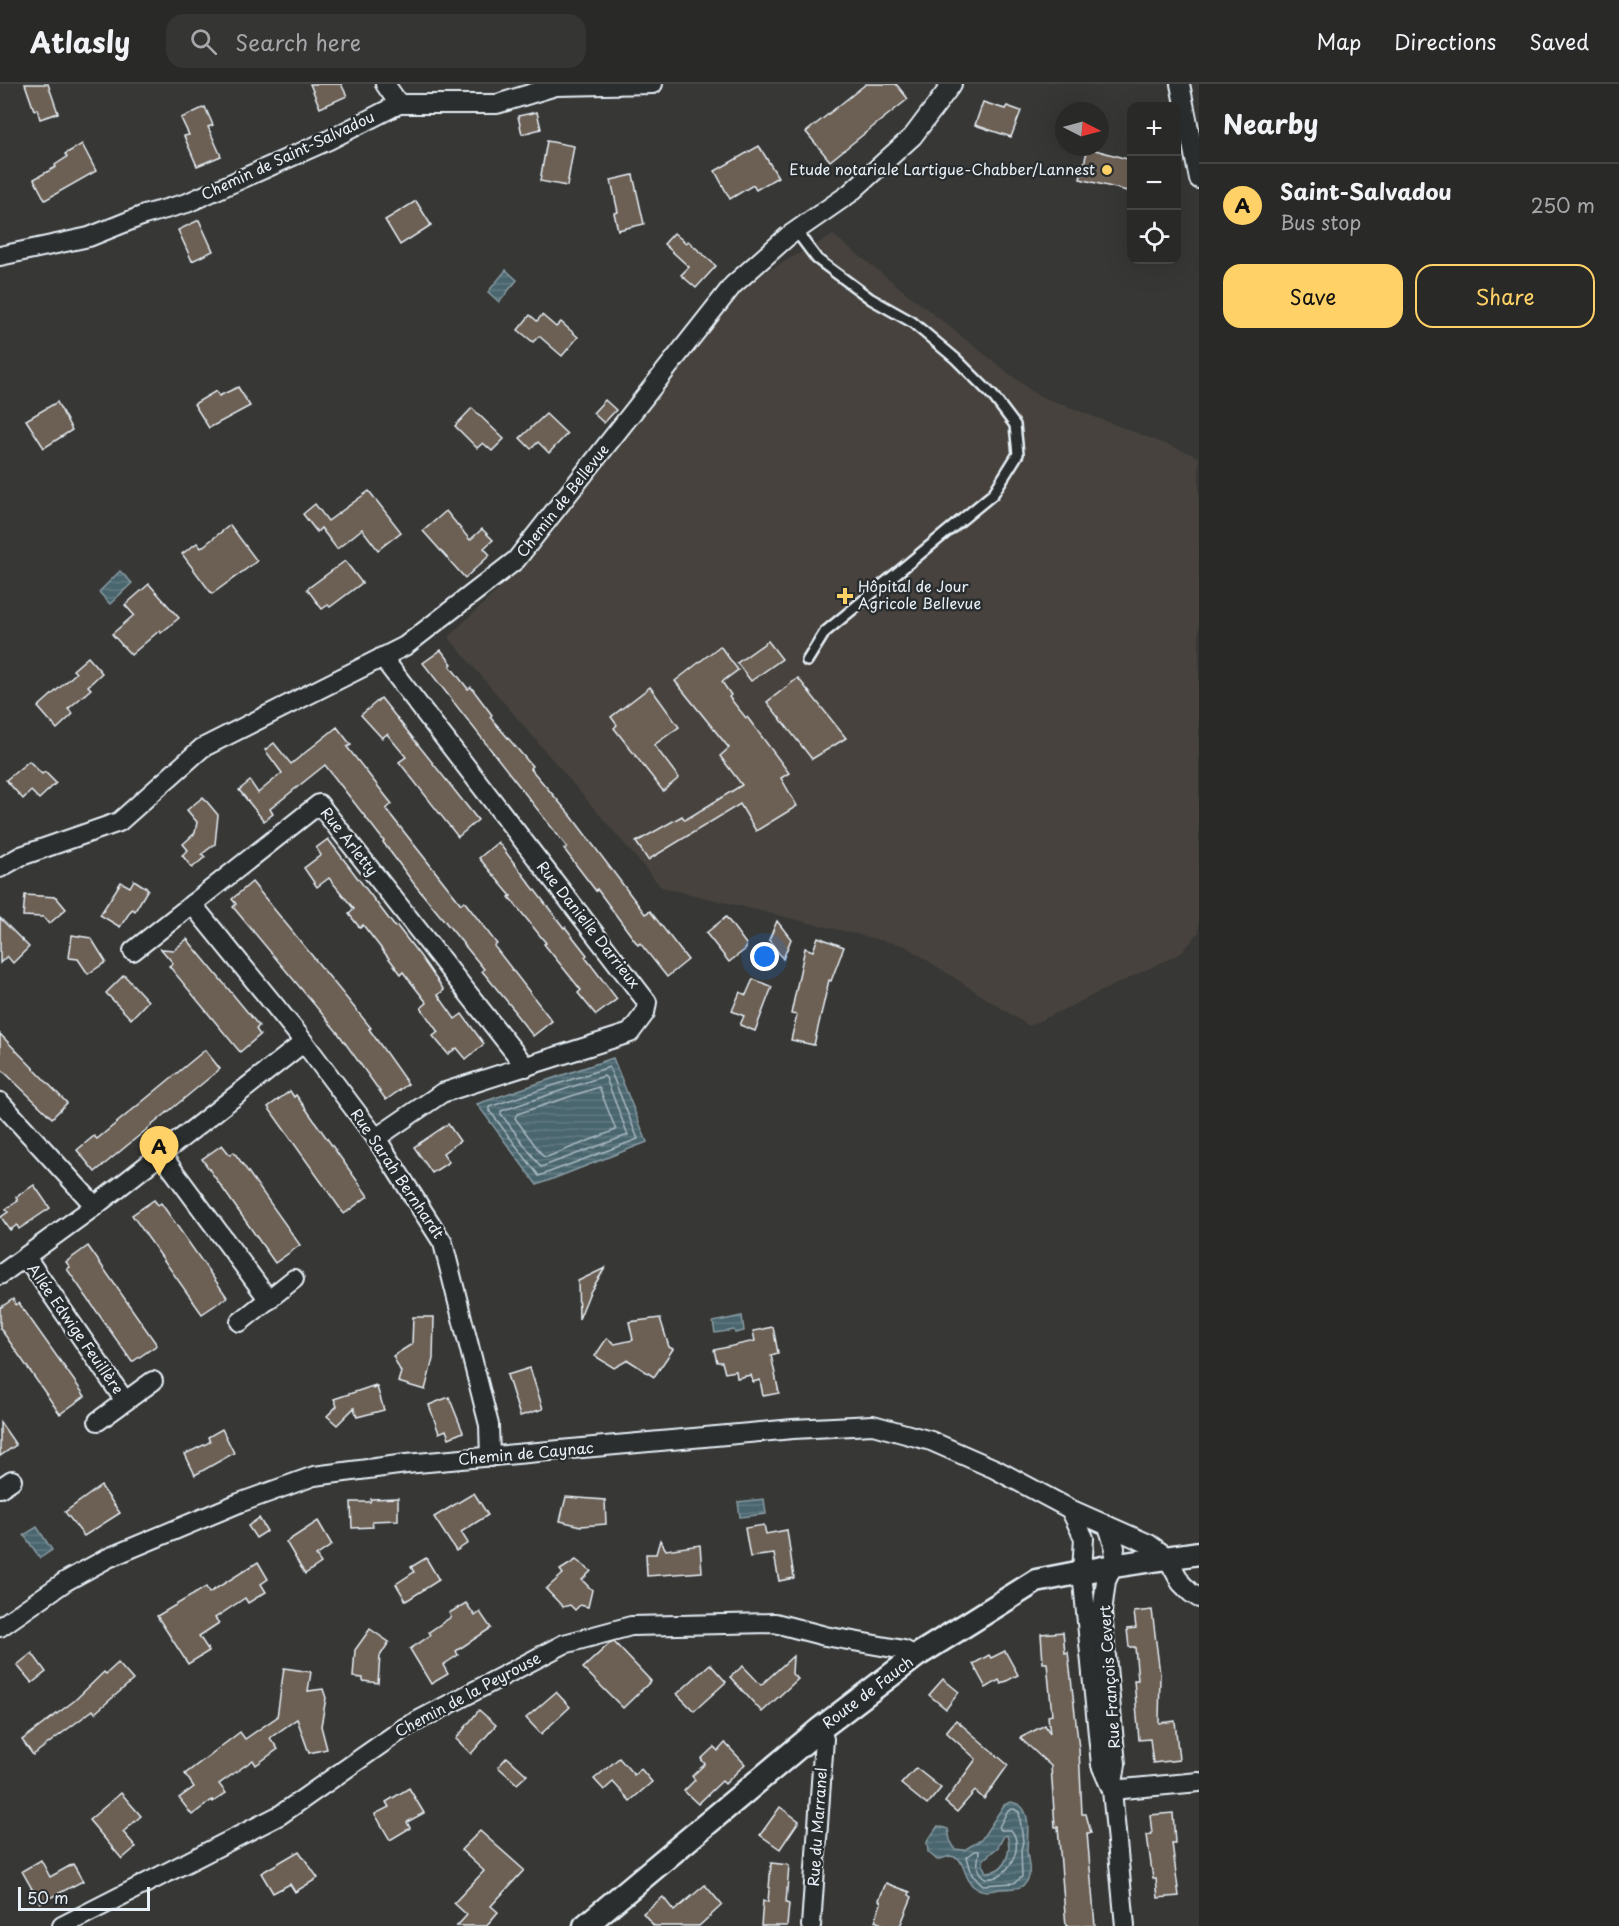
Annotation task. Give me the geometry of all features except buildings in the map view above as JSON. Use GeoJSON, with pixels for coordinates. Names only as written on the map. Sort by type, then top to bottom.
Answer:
{"type":"FeatureCollection","features":[{"type":"Feature","properties":{"kind":"street"},"geometry":{"type":"LineString","coordinates":[[385,84],[399,104]]}},
{"type":"Feature","properties":{"kind":"street","name":"Chemin de Saint-Salvadou"},"geometry":{"type":"LineString","coordinates":[[0,256],[89,237],[144,215],[187,203],[329,140],[399,104],[497,104],[556,85],[653,84]]}},
{"type":"Feature","properties":{"kind":"street","name":"Chemin de Bellevue"},"geometry":{"type":"LineString","coordinates":[[0,868],[21,856],[119,822],[201,748],[405,646],[516,560],[733,285],[796,231],[849,195],[913,136],[952,84]]}},
{"type":"Feature","properties":{"kind":"street"},"geometry":{"type":"LineString","coordinates":[[1180,84],[1199,179]]}},
{"type":"Feature","properties":{"kind":"street","name":"Rue Danielle Darrieux"},"geometry":{"type":"LineString","coordinates":[[376,1138],[442,1094],[630,1033],[645,1013],[647,1002],[382,657]]}},
{"type":"Feature","properties":{"kind":"street","name":"Rue Arletty"},"geometry":{"type":"LineString","coordinates":[[133,951],[319,804],[526,1067]]}},
{"type":"Feature","properties":{"kind":"street","name":"Rue Sarah Bernhardt"},"geometry":{"type":"LineString","coordinates":[[192,904],[376,1138],[443,1243],[489,1425],[490,1457]]}},
{"type":"Feature","properties":{"kind":"street"},"geometry":{"type":"LineString","coordinates":[[0,1275],[95,1206],[303,1043]]}},
{"type":"Feature","properties":{"kind":"street"},"geometry":{"type":"LineString","coordinates":[[0,1102],[95,1206]]}},
{"type":"Feature","properties":{"kind":"street"},"geometry":{"type":"LineString","coordinates":[[161,1154],[269,1300]]}},
{"type":"Feature","properties":{"kind":"street","name":"Allée Edwige Feuillère"},"geometry":{"type":"LineString","coordinates":[[26,1257],[125,1401]]}},
{"type":"Feature","properties":{"kind":"street"},"geometry":{"type":"LineString","coordinates":[[240,1322],[294,1279]]}},
{"type":"Feature","properties":{"kind":"street","name":"Allée Edwige Feuillère"},"geometry":{"type":"LineString","coordinates":[[98,1421],[153,1381]]}},
{"type":"Feature","properties":{"kind":"street","name":"Chemin de Caynac"},"geometry":{"type":"LineString","coordinates":[[0,1627],[66,1581],[108,1558],[239,1503],[314,1476],[406,1464],[793,1429],[873,1425],[932,1441],[995,1469],[1070,1509],[1149,1544],[1167,1557]]}},
{"type":"Feature","properties":{"kind":"street"},"geometry":{"type":"LineString","coordinates":[[1070,1509],[1084,1538],[1082,1572]]}},
{"type":"Feature","properties":{"kind":"street"},"geometry":{"type":"LineString","coordinates":[[1108,1526],[1115,1548],[1113,1566]]}},
{"type":"Feature","properties":{"kind":"street","name":"Route de Fauch"},"geometry":{"type":"LineString","coordinates":[[585,1926],[820,1729],[916,1656],[1036,1581],[1199,1553]]}},
{"type":"Feature","properties":{"kind":"street"},"geometry":{"type":"LineString","coordinates":[[1167,1557],[1182,1583],[1199,1598]]}},
{"type":"Feature","properties":{"kind":"street","name":"Rue François Cevert"},"geometry":{"type":"LineString","coordinates":[[1113,1566],[1106,1581],[1102,1612],[1116,1764],[1112,1790],[1125,1926]]}},
{"type":"Feature","properties":{"kind":"street","name":"Rue François Cevert"},"geometry":{"type":"LineString","coordinates":[[1082,1572],[1101,1765],[1112,1790]]}},
{"type":"Feature","properties":{"kind":"street","name":"Chemin de la Peyrouse"},"geometry":{"type":"LineString","coordinates":[[62,1926],[280,1815],[404,1728],[564,1644],[631,1626],[775,1623],[825,1636],[904,1650],[916,1656]]}},
{"type":"Feature","properties":{"kind":"street","name":"Rue du Marranel"},"geometry":{"type":"LineString","coordinates":[[811,1926],[824,1739],[820,1729]]}},
{"type":"Feature","properties":{"kind":"street"},"geometry":{"type":"LineString","coordinates":[[1112,1790],[1199,1782]]}},
{"type":"Feature","properties":{"kind":"lane"},"geometry":{"type":"LineString","coordinates":[[796,231],[816,259],[871,299],[912,322],[956,359],[986,389],[1015,425],[1018,454],[993,494],[825,632],[807,661]]}},
{"type":"Feature","properties":{"kind":"shaded area","name":"Hôpital de Jour Agricole Bellevue"},"geometry":{"type":"Polygon","coordinates":[[[833,235],[1035,394],[1199,457],[1199,932],[1181,953],[1029,1026],[905,946],[661,887],[448,637],[534,556],[747,282],[833,235]]]}},
{"type":"Feature","properties":{"kind":"water"},"geometry":{"type":"Polygon","coordinates":[[[506,270],[517,280],[499,302],[488,292],[506,270]]]}},
{"type":"Feature","properties":{"kind":"water"},"geometry":{"type":"Polygon","coordinates":[[[120,571],[132,583],[110,604],[99,592],[120,571]]]}},
{"type":"Feature","properties":{"kind":"water"},"geometry":{"type":"Polygon","coordinates":[[[613,1058],[647,1142],[537,1185],[477,1104],[613,1058]]]}},
{"type":"Feature","properties":{"kind":"water"},"geometry":{"type":"Polygon","coordinates":[[[742,1316],[744,1331],[715,1333],[713,1322],[742,1316]]]}},
{"type":"Feature","properties":{"kind":"water"},"geometry":{"type":"Polygon","coordinates":[[[764,1499],[766,1514],[740,1517],[738,1502],[764,1499]]]}},
{"type":"Feature","properties":{"kind":"water"},"geometry":{"type":"Polygon","coordinates":[[[37,1527],[52,1550],[40,1558],[24,1535],[37,1527]]]}},
{"type":"Feature","properties":{"kind":"water"},"geometry":{"type":"Polygon","coordinates":[[[1010,1802],[1018,1804],[1023,1808],[1028,1821],[1029,1875],[1022,1886],[989,1891],[980,1890],[970,1883],[958,1858],[950,1856],[937,1860],[928,1852],[927,1842],[938,1826],[948,1829],[955,1849],[964,1850],[981,1840],[1004,1805],[1010,1802]],[[1007,1835],[1004,1836],[998,1847],[983,1860],[986,1872],[1003,1865],[1008,1854],[1007,1835]]]}},
{"type":"Feature","properties":{"kind":"place","name":"Etude notariale Lartigue-Chabber/Lannest"},"geometry":{"type":"Point","coordinates":[1107,170]}},
{"type":"Feature","properties":{"kind":"place","name":"Hôpital de Jour Agricole Bellevue"},"geometry":{"type":"Point","coordinates":[845,596]}},
{"type":"Feature","properties":{"kind":"place","name":"Saint-Salvadou"},"geometry":{"type":"Point","coordinates":[159,1176]}}]}
